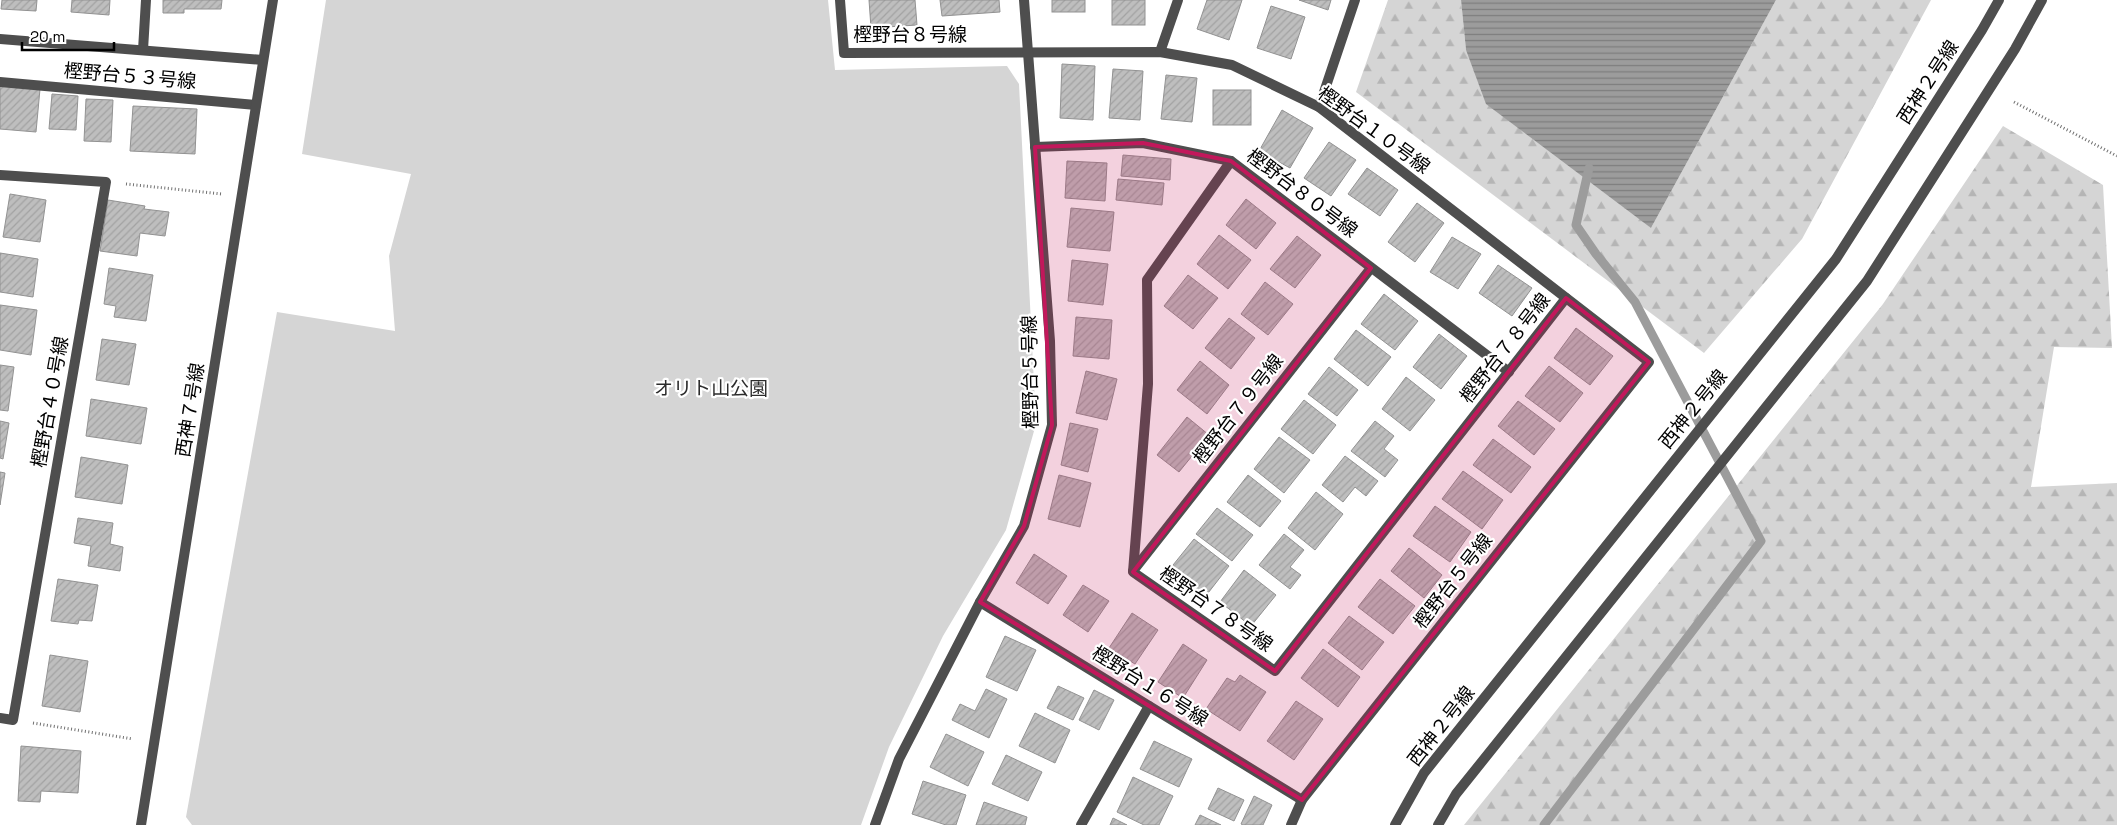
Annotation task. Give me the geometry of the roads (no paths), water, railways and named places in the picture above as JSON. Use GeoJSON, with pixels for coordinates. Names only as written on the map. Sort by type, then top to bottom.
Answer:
{"type":"FeatureCollection","features":[{"type":"Feature","properties":{"kind":"street"},"geometry":{"type":"LineString","coordinates":[[143,50],[146,0]]}},
{"type":"Feature","properties":{"kind":"street","name":"西神７号線"},"geometry":{"type":"LineString","coordinates":[[141,825],[273,0]]}},
{"type":"Feature","properties":{"kind":"street","name":"樫野台８号線"},"geometry":{"type":"LineString","coordinates":[[840,0],[844,53],[1028,51]]}},
{"type":"Feature","properties":{"kind":"street","name":"樫野台５号線"},"geometry":{"type":"LineString","coordinates":[[875,825],[899,759],[980,602],[1024,526],[1052,425],[1050,340],[1024,0]]}},
{"type":"Feature","properties":{"kind":"street"},"geometry":{"type":"LineString","coordinates":[[1160,52],[1178,0]]}},
{"type":"Feature","properties":{"kind":"street"},"geometry":{"type":"LineString","coordinates":[[1319,107],[1354,0]]}},
{"type":"Feature","properties":{"kind":"street","name":"西神２号線"},"geometry":{"type":"LineString","coordinates":[[1395,825],[1424,773],[1836,259],[1977,38],[1999,0]]}},
{"type":"Feature","properties":{"kind":"street"},"geometry":{"type":"LineString","coordinates":[[1438,825],[1456,794],[1867,281],[2015,49],[2042,0]]}},
{"type":"Feature","properties":{"kind":"street"},"geometry":{"type":"LineString","coordinates":[[0,39],[263,60]]}},
{"type":"Feature","properties":{"kind":"street","name":"樫野台１０号線"},"geometry":{"type":"LineString","coordinates":[[1028,51],[1160,52],[1232,65],[1319,107],[1649,362]]}},
{"type":"Feature","properties":{"kind":"street","name":"樫野台５３号線"},"geometry":{"type":"LineString","coordinates":[[0,82],[256,106]]}},
{"type":"Feature","properties":{"kind":"street","name":"樫野台８０号線"},"geometry":{"type":"LineString","coordinates":[[1035,146],[1143,143],[1231,161],[1509,372]]}},
{"type":"Feature","properties":{"kind":"street","name":"樫野台７８号線"},"geometry":{"type":"LineString","coordinates":[[1231,161],[1147,280],[1148,384],[1133,572],[1274,671],[1566,298]]}},
{"type":"Feature","properties":{"kind":"street","name":"樫野台４０号線"},"geometry":{"type":"LineString","coordinates":[[0,175],[106,182],[13,720],[0,718]]}},
{"type":"Feature","properties":{"kind":"street","name":"樫野台７９号線"},"geometry":{"type":"LineString","coordinates":[[1133,572],[1371,268]]}},
{"type":"Feature","properties":{"kind":"street","name":"樫野台５号線"},"geometry":{"type":"LineString","coordinates":[[1291,825],[1302,800],[1649,362]]}},
{"type":"Feature","properties":{"kind":"street","name":"樫野台１６号線"},"geometry":{"type":"LineString","coordinates":[[980,602],[1302,800]]}},
{"type":"Feature","properties":{"kind":"street"},"geometry":{"type":"LineString","coordinates":[[1081,825],[1149,706]]}},
{"type":"Feature","properties":{"kind":"waterway"},"geometry":{"type":"LineString","coordinates":[[1544,825],[1761,541],[1635,302],[1596,254],[1576,225],[1589,168]]}},
{"type":"Feature","properties":{"kind":"park label","name":"オリト山公園"},"geometry":{"type":"Point","coordinates":[711,388]}}]}
